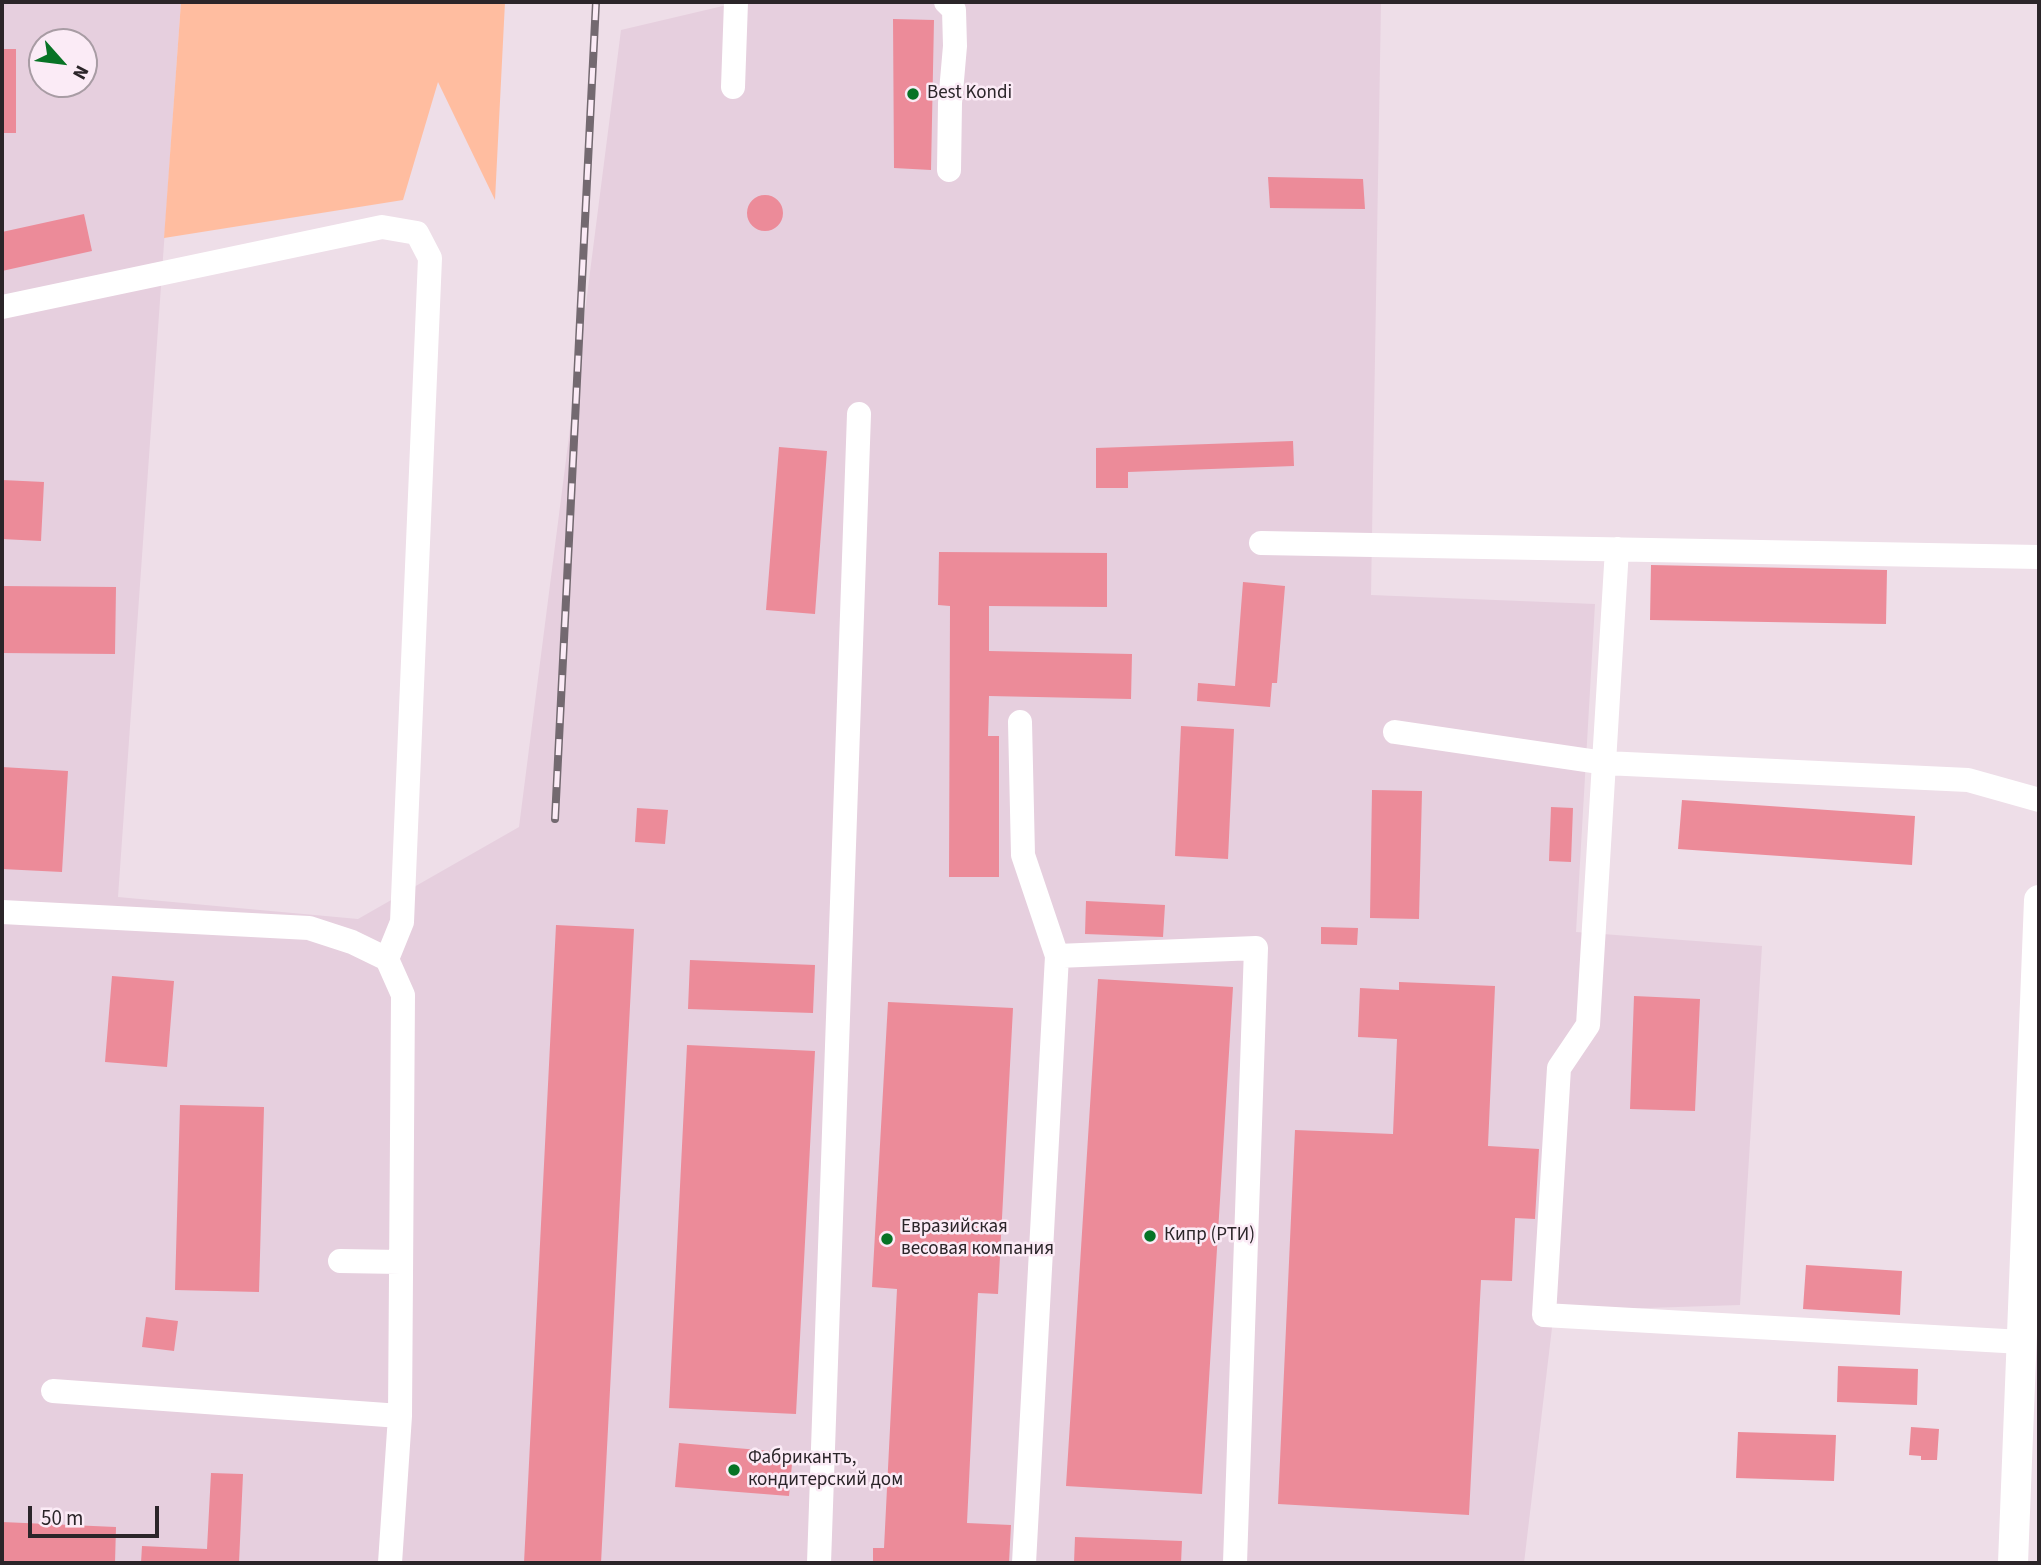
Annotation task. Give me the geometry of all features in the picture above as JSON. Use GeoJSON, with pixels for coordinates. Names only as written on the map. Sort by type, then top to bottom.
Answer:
{"type":"FeatureCollection","features":[{"type":"Feature","properties":{"kind":"main road"},"geometry":{"type":"LineString","coordinates":[[2013,1563],[2039,900]]}},
{"type":"Feature","properties":{"kind":"street"},"geometry":{"type":"LineString","coordinates":[[733,87],[736,2]]}},
{"type":"Feature","properties":{"kind":"street"},"geometry":{"type":"LineString","coordinates":[[946,2],[954,10],[955,46],[950,103],[949,170]]}},
{"type":"Feature","properties":{"kind":"street"},"geometry":{"type":"LineString","coordinates":[[2,307],[382,227],[417,233],[430,258],[402,922],[387,959]]}},
{"type":"Feature","properties":{"kind":"street"},"geometry":{"type":"LineString","coordinates":[[819,1563],[859,414]]}},
{"type":"Feature","properties":{"kind":"street"},"geometry":{"type":"LineString","coordinates":[[1261,543],[2039,557]]}},
{"type":"Feature","properties":{"kind":"street"},"geometry":{"type":"LineString","coordinates":[[1618,549],[1588,1026],[1559,1068],[1544,1315],[2022,1342]]}},
{"type":"Feature","properties":{"kind":"street"},"geometry":{"type":"LineString","coordinates":[[1020,722],[1023,855],[1057,956],[1024,1563]]}},
{"type":"Feature","properties":{"kind":"street"},"geometry":{"type":"LineString","coordinates":[[1395,732],[1605,763],[1968,780],[2039,800]]}},
{"type":"Feature","properties":{"kind":"street"},"geometry":{"type":"LineString","coordinates":[[2,912],[309,928],[352,942],[387,959],[403,995],[400,1416],[390,1563]]}},
{"type":"Feature","properties":{"kind":"street"},"geometry":{"type":"LineString","coordinates":[[1057,956],[1256,948],[1235,1563]]}},
{"type":"Feature","properties":{"kind":"street"},"geometry":{"type":"LineString","coordinates":[[341,1261],[401,1262]]}},
{"type":"Feature","properties":{"kind":"street"},"geometry":{"type":"LineString","coordinates":[[53,1391],[400,1416]]}},
{"type":"Feature","properties":{"kind":"shaded area"},"geometry":{"type":"Polygon","coordinates":[[[2,2],[181,2],[118,897],[358,919],[519,827],[621,30],[740,2],[1381,2],[1371,595],[1595,604],[1576,932],[1762,946],[1740,1305],[1554,1311],[1524,1563],[2,1563],[2,2]]]}},
{"type":"Feature","properties":{"kind":"shaded area"},"geometry":{"type":"Polygon","coordinates":[[[181,2],[505,2],[495,200],[438,82],[403,200],[164,238],[181,2]]]}},
{"type":"Feature","properties":{"kind":"building","name":"Best Kondi"},"geometry":{"type":"Polygon","coordinates":[[[893,19],[934,20],[931,170],[894,168],[893,19]]]}},
{"type":"Feature","properties":{"kind":"building"},"geometry":{"type":"Polygon","coordinates":[[[2,49],[16,49],[16,133],[2,133],[2,49]]]}},
{"type":"Feature","properties":{"kind":"building"},"geometry":{"type":"Polygon","coordinates":[[[1268,177],[1363,179],[1365,209],[1270,208],[1268,177]]]}},
{"type":"Feature","properties":{"kind":"building"},"geometry":{"type":"Polygon","coordinates":[[[765,195],[777,201],[783,213],[777,225],[765,231],[753,225],[747,213],[753,201],[765,195]]]}},
{"type":"Feature","properties":{"kind":"building"},"geometry":{"type":"Polygon","coordinates":[[[84,214],[92,251],[2,271],[2,232],[84,214]]]}},
{"type":"Feature","properties":{"kind":"building"},"geometry":{"type":"Polygon","coordinates":[[[1293,441],[1294,466],[1128,472],[1128,488],[1096,488],[1096,448],[1293,441]]]}},
{"type":"Feature","properties":{"kind":"building"},"geometry":{"type":"Polygon","coordinates":[[[779,447],[827,451],[815,614],[766,610],[779,447]]]}},
{"type":"Feature","properties":{"kind":"building"},"geometry":{"type":"Polygon","coordinates":[[[2,480],[44,482],[41,541],[2,539],[2,480]]]}},
{"type":"Feature","properties":{"kind":"building"},"geometry":{"type":"Polygon","coordinates":[[[939,552],[1107,553],[1107,607],[989,606],[989,651],[1132,654],[1131,699],[989,696],[988,736],[999,736],[999,877],[949,877],[950,606],[938,605],[939,552]]]}},
{"type":"Feature","properties":{"kind":"building"},"geometry":{"type":"Polygon","coordinates":[[[1651,565],[1887,570],[1886,624],[1650,620],[1651,565]]]}},
{"type":"Feature","properties":{"kind":"building"},"geometry":{"type":"Polygon","coordinates":[[[1243,582],[1285,586],[1277,683],[1272,683],[1270,707],[1197,701],[1198,683],[1235,686],[1243,582]]]}},
{"type":"Feature","properties":{"kind":"building"},"geometry":{"type":"Polygon","coordinates":[[[2,586],[116,587],[115,654],[2,653],[2,586]]]}},
{"type":"Feature","properties":{"kind":"building"},"geometry":{"type":"Polygon","coordinates":[[[1181,726],[1234,729],[1228,859],[1175,856],[1181,726]]]}},
{"type":"Feature","properties":{"kind":"building"},"geometry":{"type":"Polygon","coordinates":[[[2,767],[68,771],[62,872],[2,869],[2,767]]]}},
{"type":"Feature","properties":{"kind":"building"},"geometry":{"type":"Polygon","coordinates":[[[1372,790],[1422,791],[1419,919],[1370,918],[1372,790]]]}},
{"type":"Feature","properties":{"kind":"building"},"geometry":{"type":"Polygon","coordinates":[[[1682,800],[1915,816],[1912,865],[1678,849],[1682,800]]]}},
{"type":"Feature","properties":{"kind":"building"},"geometry":{"type":"Polygon","coordinates":[[[1551,807],[1573,808],[1571,862],[1549,861],[1551,807]]]}},
{"type":"Feature","properties":{"kind":"building"},"geometry":{"type":"Polygon","coordinates":[[[637,808],[668,810],[665,844],[635,842],[637,808]]]}},
{"type":"Feature","properties":{"kind":"building"},"geometry":{"type":"Polygon","coordinates":[[[1086,901],[1165,905],[1163,937],[1085,934],[1086,901]]]}},
{"type":"Feature","properties":{"kind":"building"},"geometry":{"type":"Polygon","coordinates":[[[556,925],[634,929],[601,1563],[524,1563],[556,925]]]}},
{"type":"Feature","properties":{"kind":"building"},"geometry":{"type":"Polygon","coordinates":[[[1321,927],[1358,928],[1357,945],[1321,944],[1321,927]]]}},
{"type":"Feature","properties":{"kind":"building"},"geometry":{"type":"Polygon","coordinates":[[[690,960],[815,965],[813,1013],[688,1009],[690,960]]]}},
{"type":"Feature","properties":{"kind":"building"},"geometry":{"type":"Polygon","coordinates":[[[112,976],[174,981],[167,1067],[105,1062],[112,976]]]}},
{"type":"Feature","properties":{"kind":"building","name":"Кипр (РТИ)"},"geometry":{"type":"Polygon","coordinates":[[[1098,979],[1233,987],[1202,1494],[1066,1486],[1098,979]]]}},
{"type":"Feature","properties":{"kind":"building"},"geometry":{"type":"Polygon","coordinates":[[[1399,982],[1495,986],[1488,1146],[1539,1149],[1535,1219],[1515,1218],[1512,1281],[1481,1280],[1469,1515],[1278,1504],[1295,1130],[1393,1134],[1397,1039],[1358,1037],[1360,988],[1399,990],[1399,982]]]}},
{"type":"Feature","properties":{"kind":"building"},"geometry":{"type":"Polygon","coordinates":[[[1634,996],[1700,999],[1695,1111],[1630,1109],[1634,996]]]}},
{"type":"Feature","properties":{"kind":"building"},"geometry":{"type":"Polygon","coordinates":[[[888,1002],[1013,1008],[998,1294],[978,1293],[967,1523],[1011,1525],[1009,1563],[873,1563],[873,1548],[884,1548],[897,1289],[872,1287],[888,1002]]]}},
{"type":"Feature","properties":{"kind":"building"},"geometry":{"type":"Polygon","coordinates":[[[687,1045],[815,1051],[796,1414],[669,1408],[687,1045]]]}},
{"type":"Feature","properties":{"kind":"building"},"geometry":{"type":"Polygon","coordinates":[[[180,1105],[264,1107],[259,1292],[175,1290],[180,1105]]]}},
{"type":"Feature","properties":{"kind":"building"},"geometry":{"type":"Polygon","coordinates":[[[1806,1265],[1902,1271],[1900,1315],[1803,1309],[1806,1265]]]}},
{"type":"Feature","properties":{"kind":"building"},"geometry":{"type":"Polygon","coordinates":[[[146,1317],[178,1321],[174,1351],[142,1347],[146,1317]]]}},
{"type":"Feature","properties":{"kind":"building"},"geometry":{"type":"Polygon","coordinates":[[[1838,1366],[1918,1369],[1917,1405],[1837,1402],[1838,1366]]]}},
{"type":"Feature","properties":{"kind":"building"},"geometry":{"type":"Polygon","coordinates":[[[1911,1427],[1939,1429],[1937,1460],[1921,1460],[1921,1456],[1909,1455],[1911,1427]]]}},
{"type":"Feature","properties":{"kind":"building"},"geometry":{"type":"Polygon","coordinates":[[[1738,1432],[1836,1435],[1834,1481],[1736,1478],[1738,1432]]]}},
{"type":"Feature","properties":{"kind":"building","name":"Фабрикантъ, кондитерский дом"},"geometry":{"type":"Polygon","coordinates":[[[679,1443],[793,1453],[789,1496],[675,1487],[679,1443]]]}},
{"type":"Feature","properties":{"kind":"building"},"geometry":{"type":"Polygon","coordinates":[[[211,1473],[243,1474],[239,1563],[141,1563],[142,1546],[207,1549],[211,1473]]]}},
{"type":"Feature","properties":{"kind":"building"},"geometry":{"type":"Polygon","coordinates":[[[2,1522],[116,1527],[115,1563],[2,1563],[2,1522]]]}},
{"type":"Feature","properties":{"kind":"building"},"geometry":{"type":"Polygon","coordinates":[[[1075,1537],[1182,1541],[1181,1563],[1074,1563],[1075,1537]]]}},
{"type":"Feature","properties":{"kind":"railway"},"geometry":{"type":"LineString","coordinates":[[555,819],[596,2]]}},
{"type":"Feature","properties":{"kind":"place","name":"Best Kondi"},"geometry":{"type":"Point","coordinates":[913,94]}},
{"type":"Feature","properties":{"kind":"place","name":"Кипр (РТИ)"},"geometry":{"type":"Point","coordinates":[1150,1236]}},
{"type":"Feature","properties":{"kind":"place","name":"Евразийская весовая компания"},"geometry":{"type":"Point","coordinates":[887,1239]}},
{"type":"Feature","properties":{"kind":"place","name":"Фабрикантъ, кондитерский дом"},"geometry":{"type":"Point","coordinates":[734,1470]}}]}
